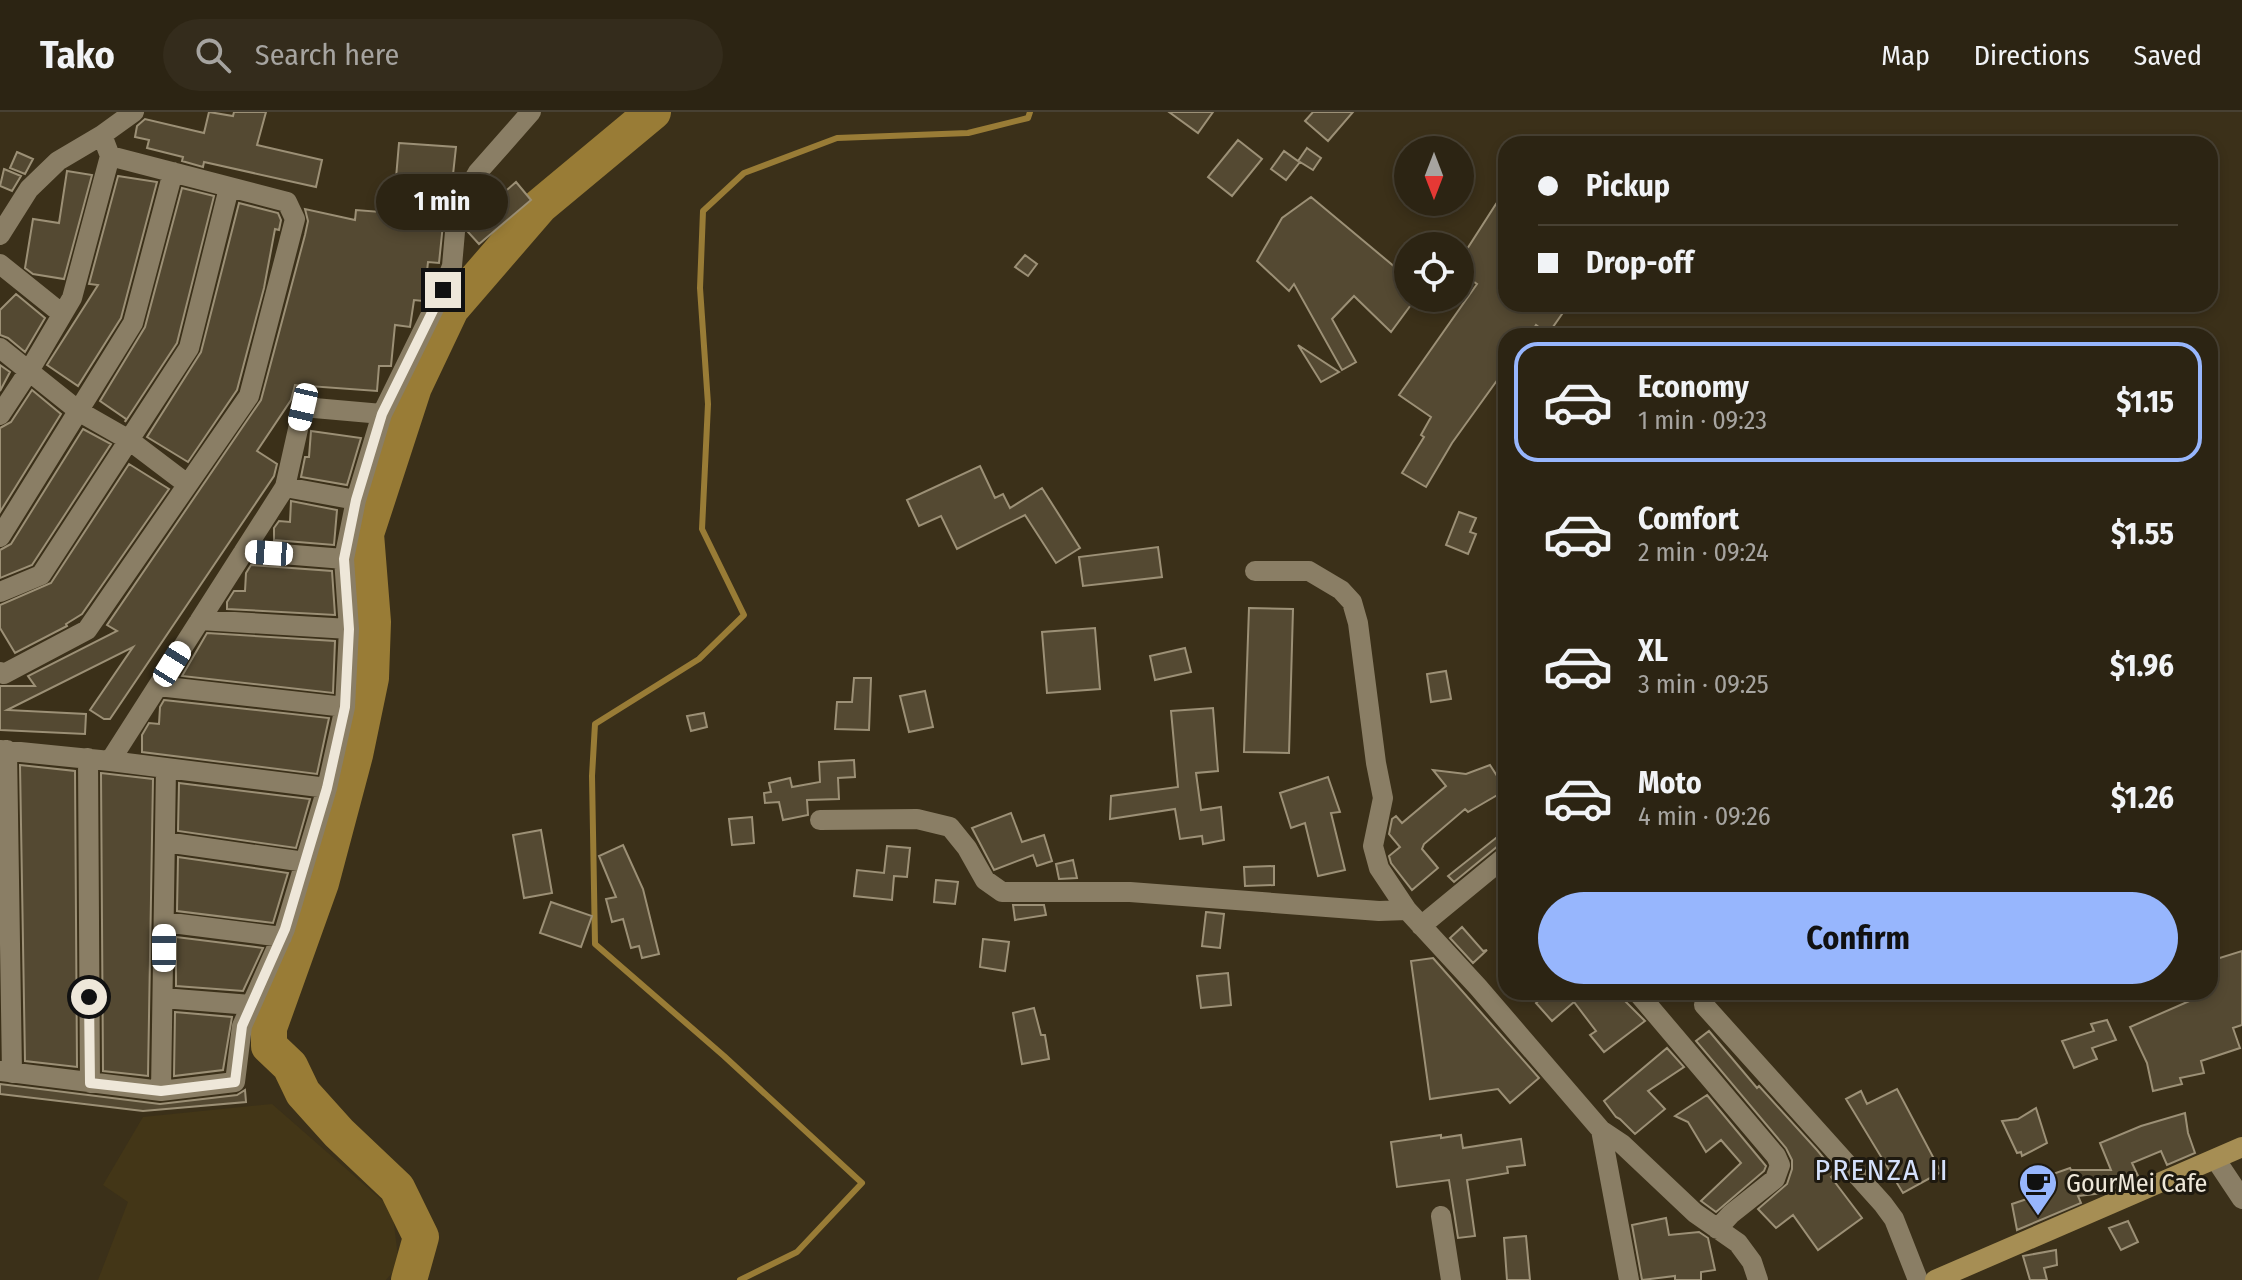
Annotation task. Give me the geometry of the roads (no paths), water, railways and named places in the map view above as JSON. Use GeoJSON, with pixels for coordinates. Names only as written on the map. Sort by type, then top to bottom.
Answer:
{"type":"FeatureCollection","features":[{"type":"Feature","properties":{"kind":"main road"},"geometry":{"type":"LineString","coordinates":[[1935,1280],[2242,1147]]}},
{"type":"Feature","properties":{"kind":"street"},"geometry":{"type":"LineString","coordinates":[[0,235],[29,189],[58,161],[134,112]]}},
{"type":"Feature","properties":{"kind":"street"},"geometry":{"type":"LineString","coordinates":[[327,788],[4,750],[6,1072],[161,1091],[235,1082],[242,1026],[282,937],[327,788],[345,707],[349,629],[344,559],[356,500],[382,414],[452,266],[457,209],[478,172],[531,112]]}},
{"type":"Feature","properties":{"kind":"street"},"geometry":{"type":"LineString","coordinates":[[0,415],[72,298],[110,156],[102,135]]}},
{"type":"Feature","properties":{"kind":"street"},"geometry":{"type":"LineString","coordinates":[[0,672],[4,674],[87,630],[249,396],[295,219],[287,202],[110,156]]}},
{"type":"Feature","properties":{"kind":"street"},"geometry":{"type":"LineString","coordinates":[[0,537],[133,323],[173,172]]}},
{"type":"Feature","properties":{"kind":"street"},"geometry":{"type":"LineString","coordinates":[[0,592],[41,575],[189,348],[229,188]]}},
{"type":"Feature","properties":{"kind":"street"},"geometry":{"type":"LineString","coordinates":[[0,264],[61,313]]}},
{"type":"Feature","properties":{"kind":"street"},"geometry":{"type":"LineString","coordinates":[[0,348],[80,412],[129,440],[187,484]]}},
{"type":"Feature","properties":{"kind":"street"},"geometry":{"type":"LineString","coordinates":[[110,761],[285,487],[303,407],[382,414]]}},
{"type":"Feature","properties":{"kind":"street"},"geometry":{"type":"LineString","coordinates":[[285,487],[356,500]]}},
{"type":"Feature","properties":{"kind":"street"},"geometry":{"type":"LineString","coordinates":[[244,551],[344,559]]}},
{"type":"Feature","properties":{"kind":"street"},"geometry":{"type":"LineString","coordinates":[[1255,571],[1309,571],[1341,590],[1352,602],[1358,623],[1383,798],[1374,833],[1375,856],[1391,887],[1414,918],[1601,1130],[1622,1144],[1687,1206],[1738,1243],[1752,1262],[1758,1280]]}},
{"type":"Feature","properties":{"kind":"street"},"geometry":{"type":"LineString","coordinates":[[200,620],[349,629]]}},
{"type":"Feature","properties":{"kind":"street"},"geometry":{"type":"LineString","coordinates":[[158,686],[345,707]]}},
{"type":"Feature","properties":{"kind":"street"},"geometry":{"type":"LineString","coordinates":[[88,758],[90,1083]]}},
{"type":"Feature","properties":{"kind":"street"},"geometry":{"type":"LineString","coordinates":[[161,1091],[166,768]]}},
{"type":"Feature","properties":{"kind":"street"},"geometry":{"type":"LineString","coordinates":[[820,820],[917,819],[950,827],[967,848],[985,880],[1002,892],[1130,892],[1379,911],[1414,918],[1498,861]]}},
{"type":"Feature","properties":{"kind":"street"},"geometry":{"type":"LineString","coordinates":[[165,842],[305,862]]}},
{"type":"Feature","properties":{"kind":"street"},"geometry":{"type":"LineString","coordinates":[[164,922],[282,937]]}},
{"type":"Feature","properties":{"kind":"street"},"geometry":{"type":"LineString","coordinates":[[163,998],[251,1005]]}},
{"type":"Feature","properties":{"kind":"street"},"geometry":{"type":"LineString","coordinates":[[1644,1000],[1776,1156],[1780,1165],[1775,1179],[1717,1229]]}},
{"type":"Feature","properties":{"kind":"street"},"geometry":{"type":"LineString","coordinates":[[1704,1005],[1883,1204],[1894,1219],[1918,1280]]}},
{"type":"Feature","properties":{"kind":"street"},"geometry":{"type":"LineString","coordinates":[[1601,1130],[1629,1280]]}},
{"type":"Feature","properties":{"kind":"street"},"geometry":{"type":"LineString","coordinates":[[2216,1160],[2242,1199]]}},
{"type":"Feature","properties":{"kind":"street"},"geometry":{"type":"LineString","coordinates":[[1441,1216],[1451,1280]]}},
{"type":"Feature","properties":{"kind":"waterway"},"geometry":{"type":"LineString","coordinates":[[409,1280],[421,1237],[397,1188],[339,1133],[303,1093],[290,1066],[269,1046],[269,1028],[321,883],[355,755],[371,678],[373,622],[366,534],[414,387],[451,309],[540,206],[653,112]]}},
{"type":"Feature","properties":{"kind":"waterway"},"geometry":{"type":"LineString","coordinates":[[740,1280],[797,1252],[862,1183],[724,1056],[595,944],[592,776],[595,724],[699,659],[744,615],[702,529],[708,404],[700,288],[703,211],[744,173],[837,138],[968,133],[1028,118],[1030,112]]}},
{"type":"Feature","properties":{"kind":"place","name":"GourMei Cafe"},"geometry":{"type":"Point","coordinates":[2038,1217]}},
{"type":"Feature","properties":{"kind":"district","name":"PRENZA II"},"geometry":{"type":"Point","coordinates":[1882,1170]}}]}
